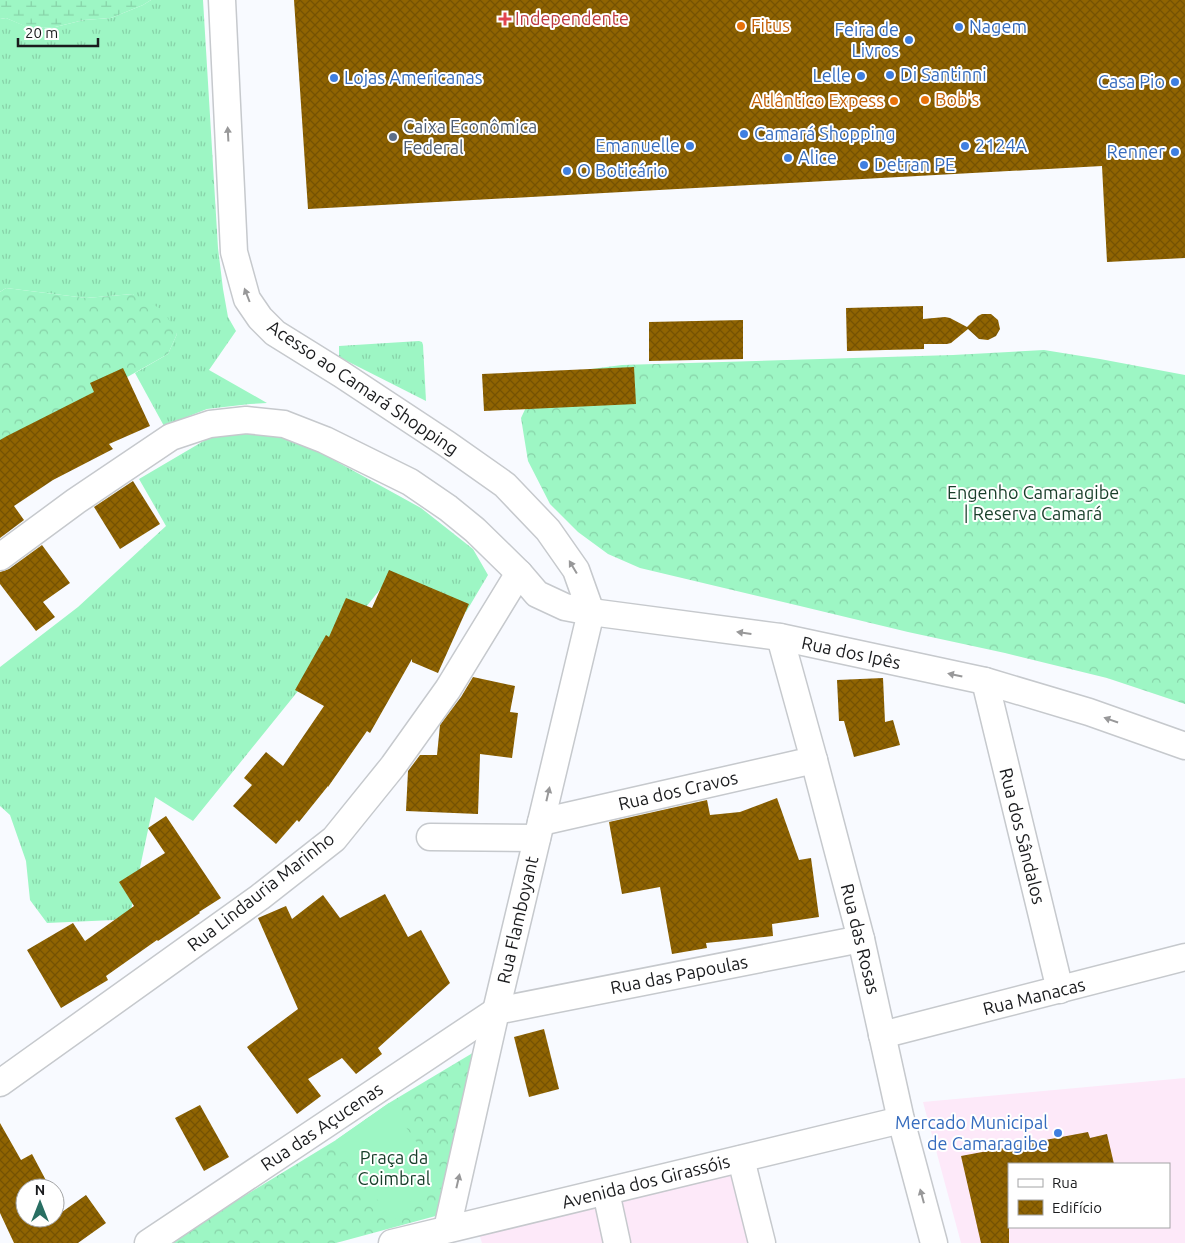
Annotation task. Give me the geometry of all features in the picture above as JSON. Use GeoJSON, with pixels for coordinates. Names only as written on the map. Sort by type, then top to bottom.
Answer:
{"type":"FeatureCollection","features":[{"type":"Feature","properties":{"kind":"street","name":"Acesso ao Camará Shopping"},"geometry":{"type":"LineString","coordinates":[[222,0],[234,252],[247,298],[260,318],[275,333],[390,406],[505,485],[548,530],[576,570],[591,612]]}},
{"type":"Feature","properties":{"kind":"street","name":"Rua dos Ipês"},"geometry":{"type":"LineString","coordinates":[[0,557],[76,500],[171,437],[210,424],[246,420],[284,424],[325,440],[410,482],[448,508],[475,530],[519,573],[537,594],[564,607],[780,637],[985,681],[1090,712],[1185,746]]}},
{"type":"Feature","properties":{"kind":"street","name":"Rua Lindauria Marinho"},"geometry":{"type":"LineString","coordinates":[[2,1079],[260,898],[334,839],[393,766],[448,689],[519,573]]}},
{"type":"Feature","properties":{"kind":"street","name":"Rua Flamboyant"},"geometry":{"type":"LineString","coordinates":[[447,1229],[496,1011],[591,612]]}},
{"type":"Feature","properties":{"kind":"street","name":"Rua das Rosas"},"geometry":{"type":"LineString","coordinates":[[780,637],[861,939],[901,1120],[934,1243]]}},
{"type":"Feature","properties":{"kind":"street","name":"Rua dos Sândalos"},"geometry":{"type":"LineString","coordinates":[[985,681],[1060,990]]}},
{"type":"Feature","properties":{"kind":"street","name":"Rua dos Cravos"},"geometry":{"type":"LineString","coordinates":[[430,837],[539,830],[814,760]]}},
{"type":"Feature","properties":{"kind":"street","name":"Rua das Papoulas"},"geometry":{"type":"LineString","coordinates":[[496,1011],[861,939]]}},
{"type":"Feature","properties":{"kind":"street","name":"Rua Manacas"},"geometry":{"type":"LineString","coordinates":[[882,1035],[1185,957]]}},
{"type":"Feature","properties":{"kind":"street","name":"Rua das Açucenas"},"geometry":{"type":"LineString","coordinates":[[148,1243],[496,1011]]}},
{"type":"Feature","properties":{"kind":"street","name":"Avenida dos Girassóis"},"geometry":{"type":"LineString","coordinates":[[392,1243],[447,1229],[475,1233],[606,1192],[901,1120]]}},
{"type":"Feature","properties":{"kind":"street"},"geometry":{"type":"LineString","coordinates":[[741,1159],[762,1243]]}},
{"type":"Feature","properties":{"kind":"street"},"geometry":{"type":"LineString","coordinates":[[606,1192],[618,1243]]}},
{"type":"Feature","properties":{"kind":"shaded area","name":"Mercado Municipal de Camaragibe"},"geometry":{"type":"Polygon","coordinates":[[[1185,1078],[1185,1243],[961,1243],[923,1102],[1185,1078]]]}},
{"type":"Feature","properties":{"kind":"shaded area"},"geometry":{"type":"Polygon","coordinates":[[[733,1165],[752,1243],[627,1243],[615,1195],[733,1165]]]}},
{"type":"Feature","properties":{"kind":"shaded area"},"geometry":{"type":"Polygon","coordinates":[[[597,1201],[607,1243],[482,1243],[478,1230],[597,1201]]]}},
{"type":"Feature","properties":{"kind":"green space"},"geometry":{"type":"Polygon","coordinates":[[[0,0],[151,0],[111,18],[84,20],[55,27],[29,28],[6,18],[0,19],[0,0]]]}},
{"type":"Feature","properties":{"kind":"green space"},"geometry":{"type":"Polygon","coordinates":[[[151,0],[203,0],[218,248],[228,317],[236,331],[209,370],[267,403],[207,409],[164,426],[135,373],[168,354],[177,334],[133,294],[86,298],[6,288],[0,292],[0,19],[6,18],[30,28],[55,27],[84,20],[111,18],[151,0]]]}},
{"type":"Feature","properties":{"kind":"green space"},"geometry":{"type":"Polygon","coordinates":[[[6,288],[86,298],[133,294],[163,310],[177,334],[168,354],[7,445],[0,442],[0,292],[6,288]]]}},
{"type":"Feature","properties":{"kind":"green space"},"geometry":{"type":"Polygon","coordinates":[[[419,341],[423,345],[426,401],[339,357],[339,346],[419,341]]]}},
{"type":"Feature","properties":{"kind":"green space","name":"Engenho Camaragibe | Reserva Camará"},"geometry":{"type":"Polygon","coordinates":[[[1044,350],[1185,375],[1185,704],[1107,678],[640,568],[608,554],[578,532],[550,504],[528,461],[521,418],[535,388],[560,373],[622,365],[953,355],[1044,350]]]}},
{"type":"Feature","properties":{"kind":"green space"},"geometry":{"type":"Polygon","coordinates":[[[259,427],[303,443],[421,508],[473,549],[488,575],[466,612],[391,576],[193,821],[155,797],[131,910],[114,920],[47,923],[30,900],[26,861],[10,815],[0,806],[0,667],[78,607],[166,526],[139,479],[207,439],[259,427]]]}},
{"type":"Feature","properties":{"kind":"green space","name":"Praça da Coimbral"},"geometry":{"type":"Polygon","coordinates":[[[481,1048],[443,1214],[336,1243],[167,1243],[336,1140],[389,1103],[481,1048]]]}},
{"type":"Feature","properties":{"kind":"green space"},"geometry":{"type":"Polygon","coordinates":[[[389,1103],[446,1184],[392,1221],[336,1140],[389,1103]]]}},
{"type":"Feature","properties":{"kind":"building","name":"Camará Shopping"},"geometry":{"type":"Polygon","coordinates":[[[294,0],[1185,0],[1185,258],[1107,262],[1102,166],[308,209],[294,0]]]}},
{"type":"Feature","properties":{"kind":"building"},"geometry":{"type":"Polygon","coordinates":[[[923,306],[923,319],[945,317],[967,327],[978,316],[991,314],[998,320],[1000,329],[996,336],[988,340],[979,339],[968,329],[951,343],[924,344],[924,349],[847,351],[846,308],[923,306]]]}},
{"type":"Feature","properties":{"kind":"building"},"geometry":{"type":"Polygon","coordinates":[[[743,320],[743,359],[649,361],[649,322],[743,320]]]}},
{"type":"Feature","properties":{"kind":"building"},"geometry":{"type":"Polygon","coordinates":[[[634,367],[636,404],[484,411],[482,374],[634,367]]]}},
{"type":"Feature","properties":{"kind":"building"},"geometry":{"type":"Polygon","coordinates":[[[123,368],[150,426],[109,444],[113,449],[53,480],[14,506],[24,520],[0,538],[0,440],[94,392],[90,383],[123,368]]]}},
{"type":"Feature","properties":{"kind":"building"},"geometry":{"type":"Polygon","coordinates":[[[133,481],[160,524],[120,549],[94,507],[133,481]]]}},
{"type":"Feature","properties":{"kind":"building"},"geometry":{"type":"Polygon","coordinates":[[[42,545],[70,583],[43,602],[55,617],[36,631],[0,584],[0,572],[9,569],[42,545]]]}},
{"type":"Feature","properties":{"kind":"building"},"geometry":{"type":"Polygon","coordinates":[[[389,570],[469,604],[438,673],[412,662],[412,659],[370,733],[367,731],[328,787],[299,822],[297,820],[276,844],[233,806],[252,785],[244,778],[266,752],[283,766],[324,706],[295,690],[326,635],[329,637],[346,598],[372,608],[389,570]]]}},
{"type":"Feature","properties":{"kind":"building"},"geometry":{"type":"Polygon","coordinates":[[[473,677],[515,686],[510,712],[518,713],[512,758],[480,754],[478,814],[406,811],[408,771],[420,755],[437,755],[440,725],[473,677]]]}},
{"type":"Feature","properties":{"kind":"building"},"geometry":{"type":"Polygon","coordinates":[[[883,678],[885,722],[893,720],[900,745],[854,757],[844,721],[839,721],[837,680],[883,678]]]}},
{"type":"Feature","properties":{"kind":"building"},"geometry":{"type":"Polygon","coordinates":[[[777,798],[799,860],[811,858],[819,917],[772,924],[773,936],[706,943],[707,948],[672,954],[660,887],[622,894],[609,822],[707,800],[710,815],[740,812],[777,798]]]}},
{"type":"Feature","properties":{"kind":"building"},"geometry":{"type":"Polygon","coordinates":[[[166,816],[221,898],[106,976],[108,980],[61,1008],[27,950],[73,923],[85,941],[134,906],[119,882],[165,853],[148,828],[166,816]]]}},
{"type":"Feature","properties":{"kind":"building"},"geometry":{"type":"Polygon","coordinates":[[[385,894],[408,937],[421,930],[450,983],[378,1048],[382,1054],[356,1074],[342,1058],[308,1079],[321,1096],[297,1114],[247,1047],[298,1009],[258,918],[286,906],[292,919],[323,895],[340,918],[385,894]]]}},
{"type":"Feature","properties":{"kind":"building"},"geometry":{"type":"Polygon","coordinates":[[[544,1029],[559,1089],[529,1097],[514,1037],[544,1029]]]}},
{"type":"Feature","properties":{"kind":"building"},"geometry":{"type":"Polygon","coordinates":[[[200,1105],[229,1157],[204,1171],[175,1118],[200,1105]]]}},
{"type":"Feature","properties":{"kind":"building"},"geometry":{"type":"Polygon","coordinates":[[[0,1123],[21,1160],[32,1154],[45,1178],[15,1178],[15,1228],[65,1228],[65,1210],[86,1195],[106,1223],[78,1243],[14,1243],[0,1213],[0,1123]]]}},
{"type":"Feature","properties":{"kind":"building"},"geometry":{"type":"Polygon","coordinates":[[[1088,1132],[1090,1138],[1107,1134],[1114,1163],[1008,1163],[1009,1243],[981,1243],[961,1156],[1088,1132]]]}},
{"type":"Feature","properties":{"kind":"place","name":"Independente"},"geometry":{"type":"Point","coordinates":[505,19]}},
{"type":"Feature","properties":{"kind":"place","name":"Fitus"},"geometry":{"type":"Point","coordinates":[741,26]}},
{"type":"Feature","properties":{"kind":"place","name":"Nagem"},"geometry":{"type":"Point","coordinates":[959,27]}},
{"type":"Feature","properties":{"kind":"place","name":"Feira de Livros"},"geometry":{"type":"Point","coordinates":[909,40]}},
{"type":"Feature","properties":{"kind":"place","name":"Di Santinni"},"geometry":{"type":"Point","coordinates":[890,75]}},
{"type":"Feature","properties":{"kind":"place","name":"Lelle"},"geometry":{"type":"Point","coordinates":[861,76]}},
{"type":"Feature","properties":{"kind":"place","name":"Lojas Americanas"},"geometry":{"type":"Point","coordinates":[334,78]}},
{"type":"Feature","properties":{"kind":"place","name":"Casa Pio"},"geometry":{"type":"Point","coordinates":[1175,82]}},
{"type":"Feature","properties":{"kind":"place","name":"Bob's"},"geometry":{"type":"Point","coordinates":[925,100]}},
{"type":"Feature","properties":{"kind":"place","name":"Atlântico Expess"},"geometry":{"type":"Point","coordinates":[894,101]}},
{"type":"Feature","properties":{"kind":"place","name":"Camará Shopping"},"geometry":{"type":"Point","coordinates":[744,134]}},
{"type":"Feature","properties":{"kind":"place","name":"Caixa Econômica Federal"},"geometry":{"type":"Point","coordinates":[393,137]}},
{"type":"Feature","properties":{"kind":"place","name":"Emanuelle"},"geometry":{"type":"Point","coordinates":[690,146]}},
{"type":"Feature","properties":{"kind":"place","name":"2124A"},"geometry":{"type":"Point","coordinates":[965,146]}},
{"type":"Feature","properties":{"kind":"place","name":"Renner"},"geometry":{"type":"Point","coordinates":[1175,152]}},
{"type":"Feature","properties":{"kind":"place","name":"Alice"},"geometry":{"type":"Point","coordinates":[788,158]}},
{"type":"Feature","properties":{"kind":"place","name":"Detran PE"},"geometry":{"type":"Point","coordinates":[864,165]}},
{"type":"Feature","properties":{"kind":"place","name":"O Boticário"},"geometry":{"type":"Point","coordinates":[567,171]}},
{"type":"Feature","properties":{"kind":"place","name":"Mercado Municipal de Camaragibe"},"geometry":{"type":"Point","coordinates":[1058,1133]}}]}
